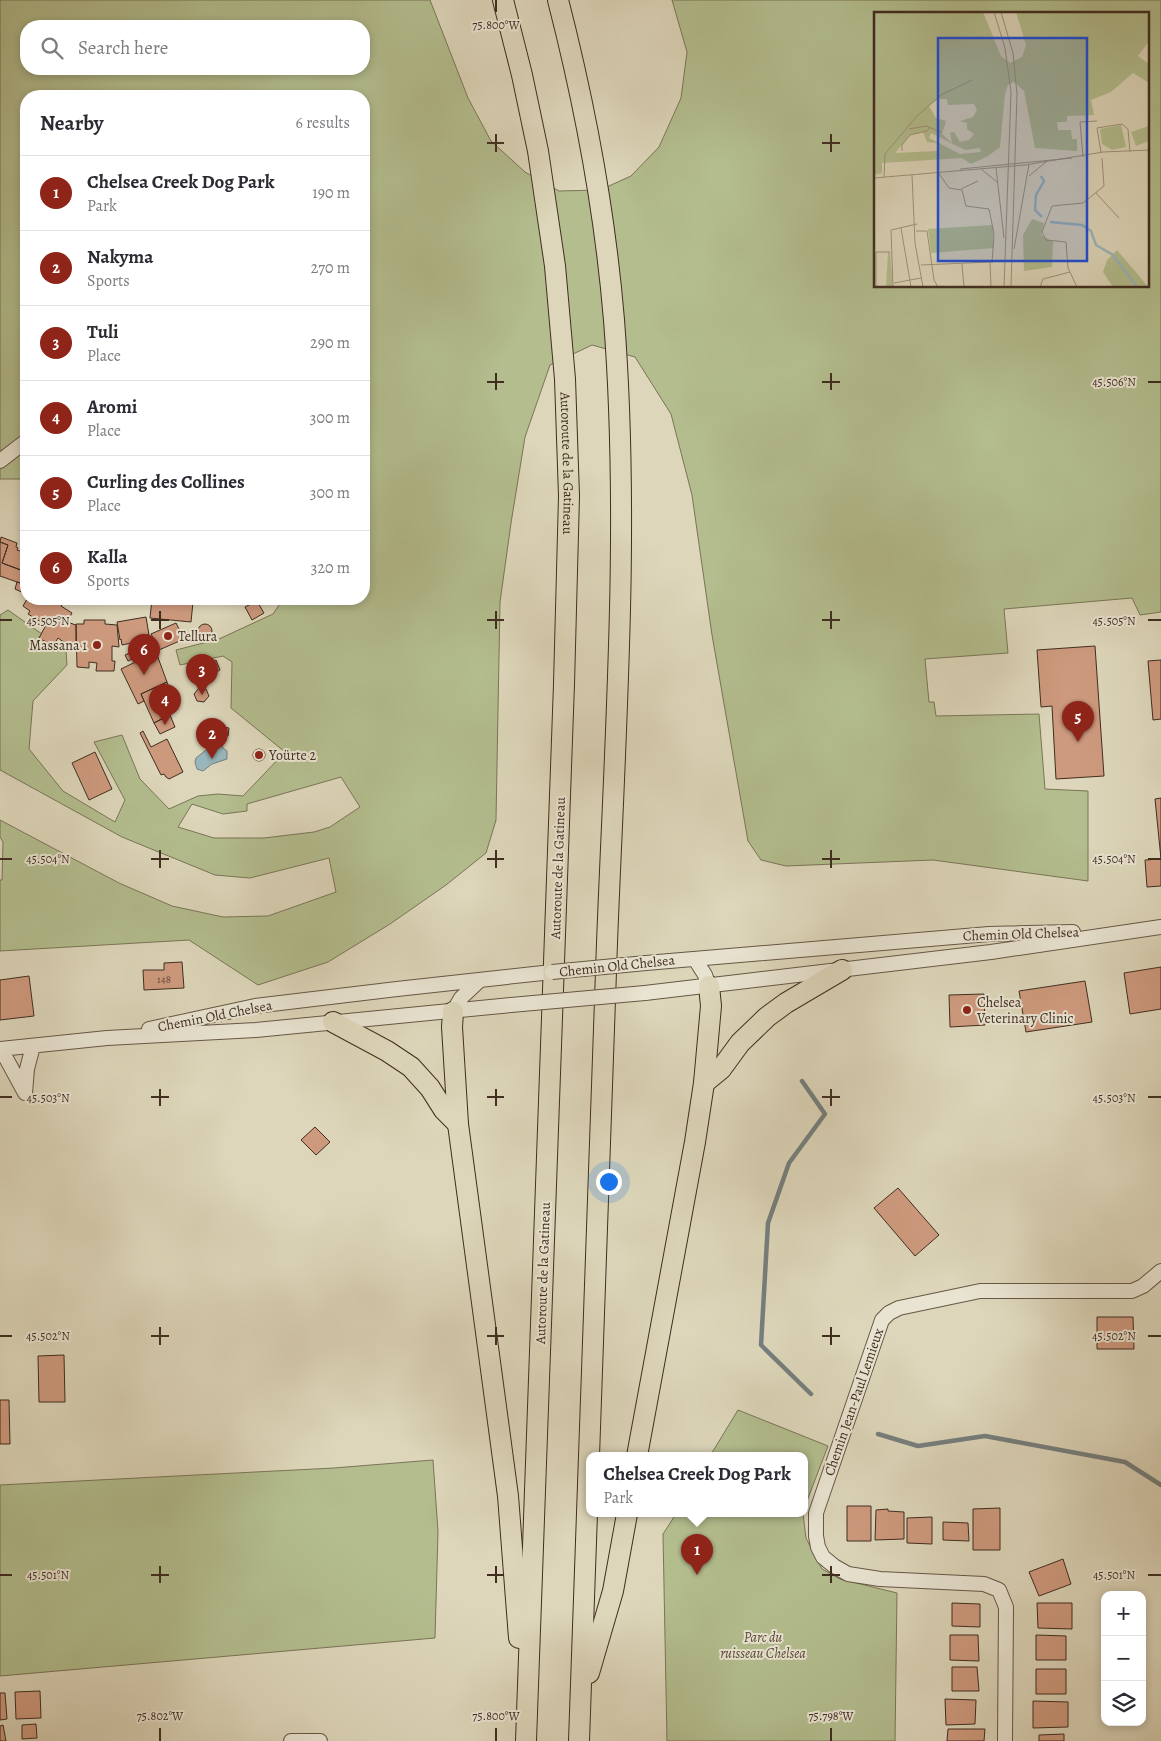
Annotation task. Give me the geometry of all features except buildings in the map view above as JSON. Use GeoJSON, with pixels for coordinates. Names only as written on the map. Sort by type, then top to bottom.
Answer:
{"type":"FeatureCollection","features":[{"type":"Feature","properties":{"kind":"highway","name":"Autoroute de la Gatineau"},"geometry":{"type":"LineString","coordinates":[[503,0],[529,104],[549,222],[563,343],[568,457],[569,533],[526,1736]]}},
{"type":"Feature","properties":{"kind":"highway"},"geometry":{"type":"LineString","coordinates":[[558,0],[584,115],[605,237],[616,345],[621,477],[616,726],[589,1452]]}},
{"type":"Feature","properties":{"kind":"highway"},"geometry":{"type":"LineString","coordinates":[[704,1083],[721,1069],[740,1043],[767,1017],[786,1003],[842,970]]}},
{"type":"Feature","properties":{"kind":"highway"},"geometry":{"type":"LineString","coordinates":[[638,1452],[695,1142],[704,1083],[711,1006],[709,986]]}},
{"type":"Feature","properties":{"kind":"highway"},"geometry":{"type":"LineString","coordinates":[[453,1012],[452,1027],[458,1124],[510,1515],[526,1736]]}},
{"type":"Feature","properties":{"kind":"highway"},"geometry":{"type":"LineString","coordinates":[[333,1022],[387,1051],[411,1067],[430,1088],[444,1110],[458,1124]]}},
{"type":"Feature","properties":{"kind":"highway"},"geometry":{"type":"LineString","coordinates":[[579,1741],[587,1517]]}},
{"type":"Feature","properties":{"kind":"highway"},"geometry":{"type":"LineString","coordinates":[[580,1704],[612,1592],[626,1517]]}},
{"type":"Feature","properties":{"kind":"street"},"geometry":{"type":"LineString","coordinates":[[0,461],[20,446]]}},
{"type":"Feature","properties":{"kind":"street","name":"Chemin Old Chelsea"},"geometry":{"type":"LineString","coordinates":[[0,1049],[107,1038],[256,1030],[645,993],[991,952],[1161,927]]}},
{"type":"Feature","properties":{"kind":"street","name":"Chemin Old Chelsea"},"geometry":{"type":"LineString","coordinates":[[107,1038],[255,1006],[511,976],[695,958],[989,934],[1131,931]]}},
{"type":"Feature","properties":{"kind":"street"},"geometry":{"type":"LineString","coordinates":[[695,958],[709,986]]}},
{"type":"Feature","properties":{"kind":"street"},"geometry":{"type":"LineString","coordinates":[[453,1012],[461,998],[480,980]]}},
{"type":"Feature","properties":{"kind":"street"},"geometry":{"type":"LineString","coordinates":[[0,1049],[25,1093],[26,1069],[33,1046]]}},
{"type":"Feature","properties":{"kind":"street","name":"Chemin Jean-Paul Lemieux"},"geometry":{"type":"LineString","coordinates":[[1005,1741],[1006,1607],[999,1590],[984,1584],[880,1579],[848,1574],[823,1557],[818,1547],[816,1536],[816,1513],[882,1320],[889,1313],[899,1308],[980,1291],[1132,1291],[1143,1286],[1161,1271]]}},
{"type":"Feature","properties":{"kind":"street"},"geometry":{"type":"LineString","coordinates":[[291,1741],[320,1741]]}},
{"type":"Feature","properties":{"kind":"green space"},"geometry":{"type":"Polygon","coordinates":[[[0,0],[430,0],[468,98],[491,141],[525,172],[559,191],[600,190],[631,176],[659,147],[681,98],[687,52],[672,0],[1161,0],[1161,612],[1140,615],[1132,598],[1004,609],[1008,653],[925,659],[929,702],[934,702],[936,716],[1039,714],[1045,789],[1088,791],[1088,881],[933,860],[786,866],[761,860],[748,841],[712,635],[692,495],[671,414],[635,357],[592,345],[550,365],[525,437],[500,602],[496,820],[486,853],[446,885],[390,924],[328,962],[258,985],[189,940],[0,951],[0,880],[2,880],[3,842],[0,837],[0,820],[119,883],[172,906],[223,917],[268,916],[336,892],[329,858],[250,878],[215,875],[122,837],[0,770],[0,615],[8,610],[66,651],[67,665],[33,701],[29,749],[63,791],[115,822],[125,800],[94,742],[122,735],[140,779],[169,809],[198,796],[218,794],[243,796],[285,752],[231,708],[232,662],[223,656],[180,665],[176,650],[219,639],[273,614],[279,605],[370,605],[370,90],[20,90],[20,479],[0,479],[0,0]],[[341,777],[247,804],[247,811],[223,814],[192,804],[178,827],[214,838],[264,838],[314,832],[330,827],[360,807],[341,777]]]}},
{"type":"Feature","properties":{"kind":"green space"},"geometry":{"type":"Polygon","coordinates":[[[738,1410],[828,1446],[808,1498],[808,1452],[712,1452],[738,1410]]]}},
{"type":"Feature","properties":{"kind":"green space"},"geometry":{"type":"Polygon","coordinates":[[[433,1460],[438,1531],[435,1638],[0,1676],[0,1485],[334,1468],[433,1460]]]}},
{"type":"Feature","properties":{"kind":"green space","name":"Parc du ruisseau Chelsea"},"geometry":{"type":"Polygon","coordinates":[[[674,1517],[803,1517],[806,1538],[822,1569],[840,1579],[897,1593],[895,1741],[667,1741],[663,1534],[674,1517]]]}},
{"type":"Feature","properties":{"kind":"water"},"geometry":{"type":"Polygon","coordinates":[[[220,745],[227,751],[227,759],[212,764],[203,771],[197,769],[196,758],[206,750],[220,745]]]}},
{"type":"Feature","properties":{"kind":"waterway"},"geometry":{"type":"LineString","coordinates":[[802,1081],[825,1114],[789,1163],[768,1223],[761,1345],[811,1394]]}},
{"type":"Feature","properties":{"kind":"waterway"},"geometry":{"type":"LineString","coordinates":[[878,1434],[918,1446],[985,1436],[1125,1462],[1161,1485]]}},
{"type":"Feature","properties":{"kind":"place","name":"Tellura"},"geometry":{"type":"Point","coordinates":[168,636]}},
{"type":"Feature","properties":{"kind":"place","name":"Massana 1"},"geometry":{"type":"Point","coordinates":[97,645]}},
{"type":"Feature","properties":{"kind":"place","name":"Kalla"},"geometry":{"type":"Point","coordinates":[144,675]}},
{"type":"Feature","properties":{"kind":"place","name":"Tuli"},"geometry":{"type":"Point","coordinates":[202,695]}},
{"type":"Feature","properties":{"kind":"place","name":"Aromi"},"geometry":{"type":"Point","coordinates":[165,725]}},
{"type":"Feature","properties":{"kind":"place","name":"Curling des Collines"},"geometry":{"type":"Point","coordinates":[1078,742]}},
{"type":"Feature","properties":{"kind":"place","name":"Yoürte 2"},"geometry":{"type":"Point","coordinates":[259,755]}},
{"type":"Feature","properties":{"kind":"place","name":"Nakyma"},"geometry":{"type":"Point","coordinates":[212,759]}},
{"type":"Feature","properties":{"kind":"place","name":"Chelsea Veterinary Clinic"},"geometry":{"type":"Point","coordinates":[967,1010]}},
{"type":"Feature","properties":{"kind":"place","name":"Chelsea Creek Dog Park"},"geometry":{"type":"Point","coordinates":[697,1575]}}]}
